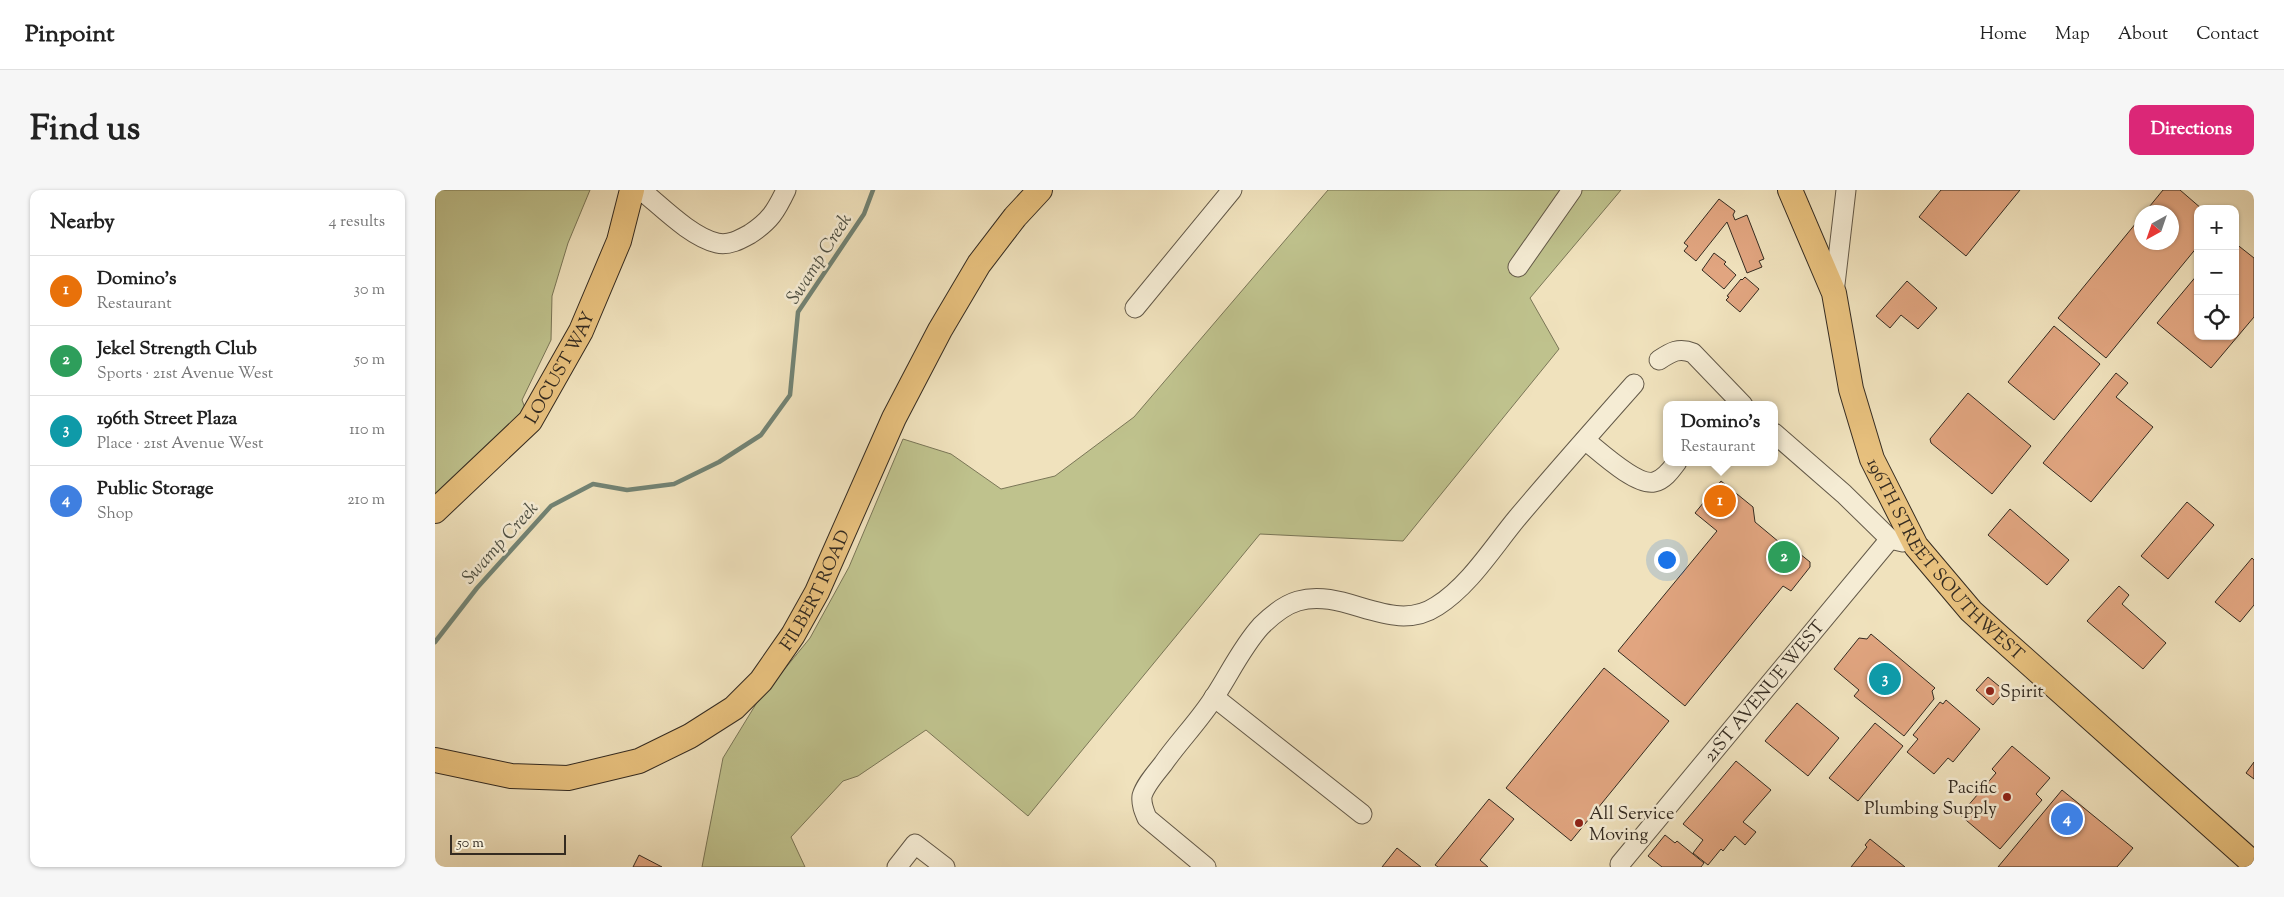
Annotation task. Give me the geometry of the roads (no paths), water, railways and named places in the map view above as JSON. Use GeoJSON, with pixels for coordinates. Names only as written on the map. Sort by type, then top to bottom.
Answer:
{"type":"FeatureCollection","features":[{"type":"Feature","properties":{"kind":"main road","name":"LOCUST WAY"},"geometry":{"type":"LineString","coordinates":[[435,511],[530,420],[581,331],[619,241],[632,190]]}},
{"type":"Feature","properties":{"kind":"main road","name":"FILBERT ROAD"},"geometry":{"type":"LineString","coordinates":[[435,760],[511,776],[568,778],[639,761],[690,736],[734,708],[761,681],[793,635],[817,592],[895,418],[940,330],[979,264],[1015,217],[1040,190]]}},
{"type":"Feature","properties":{"kind":"main road","name":"196TH STREET SOUTHWEST"},"geometry":{"type":"LineString","coordinates":[[1790,190],[1834,293],[1851,389],[1872,459],[1916,546],[1971,610],[2013,650],[2254,864]]}},
{"type":"Feature","properties":{"kind":"street"},"geometry":{"type":"LineString","coordinates":[[641,190],[695,233],[718,244],[737,241],[766,224],[780,204],[786,190]]}},
{"type":"Feature","properties":{"kind":"street"},"geometry":{"type":"LineString","coordinates":[[1135,308],[1232,190]]}},
{"type":"Feature","properties":{"kind":"street"},"geometry":{"type":"LineString","coordinates":[[1518,267],[1572,190]]}},
{"type":"Feature","properties":{"kind":"street"},"geometry":{"type":"LineString","coordinates":[[1834,293],[1846,190]]}},
{"type":"Feature","properties":{"kind":"street"},"geometry":{"type":"LineString","coordinates":[[1659,360],[1671,352],[1684,349],[1693,353],[1733,401]]}},
{"type":"Feature","properties":{"kind":"street"},"geometry":{"type":"LineString","coordinates":[[1206,867],[1147,818],[1142,796],[1177,744],[1214,697],[1253,635],[1271,616],[1298,601],[1314,599],[1343,603],[1386,615],[1404,617],[1415,616],[1437,606],[1466,580],[1634,384]]}},
{"type":"Feature","properties":{"kind":"street"},"geometry":{"type":"LineString","coordinates":[[1778,436],[1844,494],[1890,539],[1916,546]]}},
{"type":"Feature","properties":{"kind":"street"},"geometry":{"type":"LineString","coordinates":[[1585,440],[1639,481],[1653,482],[1667,475],[1674,466]]}},
{"type":"Feature","properties":{"kind":"street","name":"21ST AVENUE WEST"},"geometry":{"type":"LineString","coordinates":[[1620,864],[1890,539]]}},
{"type":"Feature","properties":{"kind":"street"},"geometry":{"type":"LineString","coordinates":[[1214,697],[1362,814]]}},
{"type":"Feature","properties":{"kind":"street"},"geometry":{"type":"LineString","coordinates":[[897,867],[915,844],[945,867]]}},
{"type":"Feature","properties":{"kind":"waterway","name":"Swamp Creek"},"geometry":{"type":"LineString","coordinates":[[435,642],[477,588],[551,506],[593,484],[627,490],[674,484],[719,462],[761,435],[790,395],[798,312],[864,214],[873,190]]}},
{"type":"Feature","properties":{"kind":"place","name":"Domino's"},"geometry":{"type":"Point","coordinates":[1720,501]}},
{"type":"Feature","properties":{"kind":"place","name":"Jekel Strength Club"},"geometry":{"type":"Point","coordinates":[1784,557]}},
{"type":"Feature","properties":{"kind":"place","name":"196th Street Plaza"},"geometry":{"type":"Point","coordinates":[1885,679]}},
{"type":"Feature","properties":{"kind":"place","name":"Spirit"},"geometry":{"type":"Point","coordinates":[1990,691]}},
{"type":"Feature","properties":{"kind":"place","name":"Pacific Plumbing Supply"},"geometry":{"type":"Point","coordinates":[2007,797]}},
{"type":"Feature","properties":{"kind":"place","name":"Public Storage"},"geometry":{"type":"Point","coordinates":[2067,819]}},
{"type":"Feature","properties":{"kind":"place","name":"All Service Moving"},"geometry":{"type":"Point","coordinates":[1579,823]}}]}
